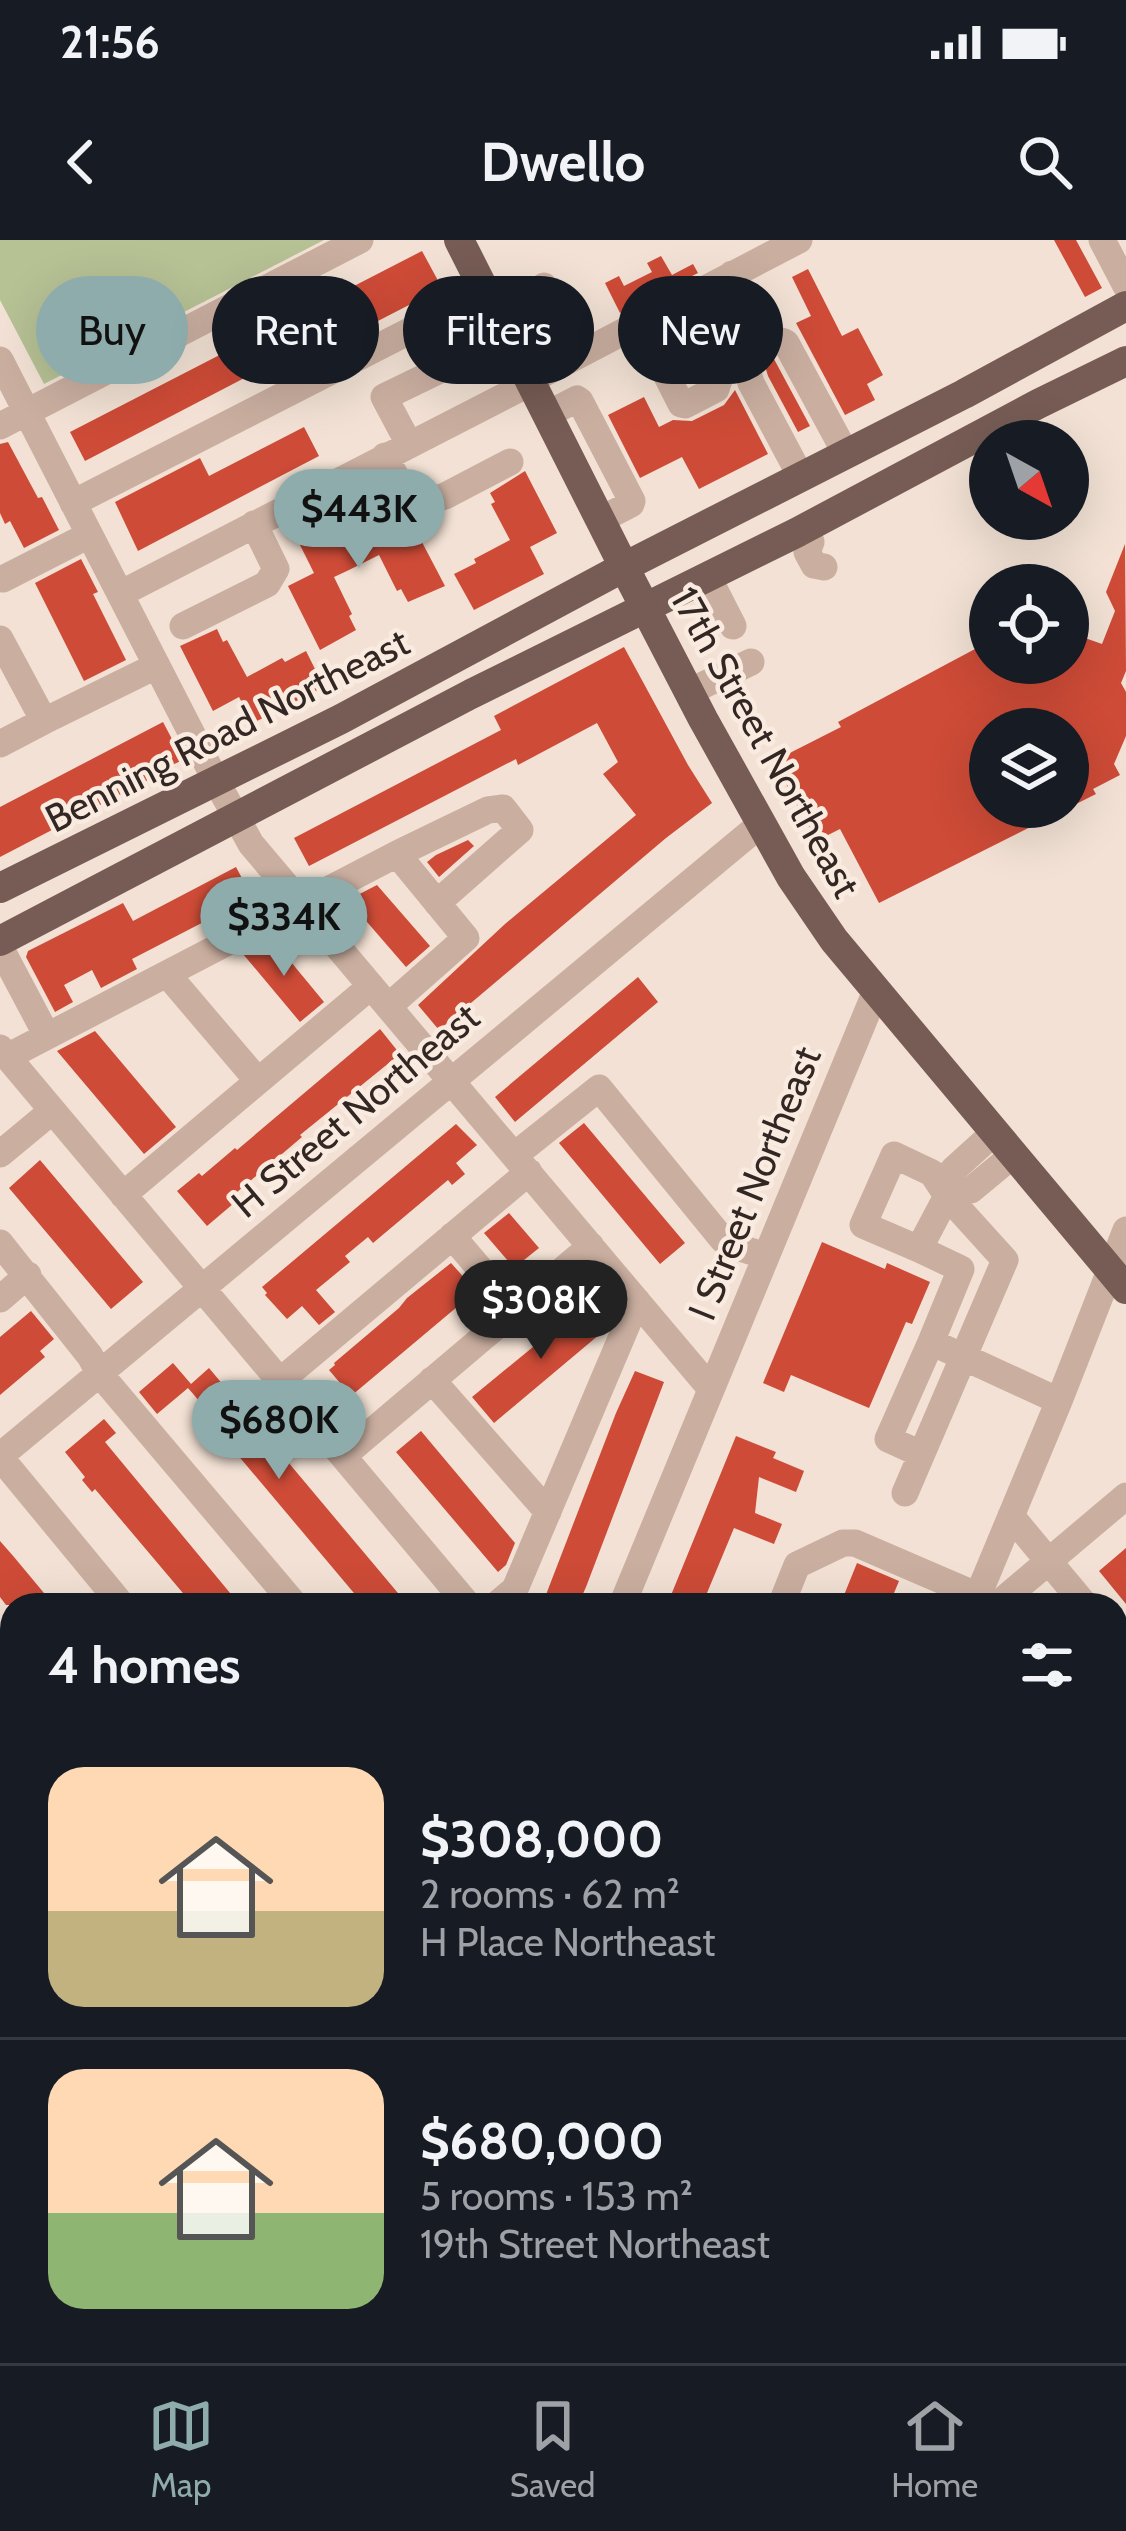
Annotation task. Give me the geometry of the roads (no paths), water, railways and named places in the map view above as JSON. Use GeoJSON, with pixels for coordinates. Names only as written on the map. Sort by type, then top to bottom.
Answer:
{"type":"FeatureCollection","features":[{"type":"Feature","properties":{"kind":"main road","name":"17th Street Northeast"},"geometry":{"type":"LineString","coordinates":[[459,240],[478,276]]}},
{"type":"Feature","properties":{"kind":"main road","name":"Benning Road Northeast"},"geometry":{"type":"LineString","coordinates":[[0,889],[340,719],[1126,306]]}},
{"type":"Feature","properties":{"kind":"main road","name":"Benning Road Northeast"},"geometry":{"type":"LineString","coordinates":[[0,944],[30,924],[471,694],[708,578],[808,536],[1038,404],[1126,361]]}},
{"type":"Feature","properties":{"kind":"main road","name":"17th Street Northeast"},"geometry":{"type":"LineString","coordinates":[[533,384],[689,692],[812,909],[1118,1279]]}},
{"type":"Feature","properties":{"kind":"main road"},"geometry":{"type":"LineString","coordinates":[[0,910],[30,924]]}},
{"type":"Feature","properties":{"kind":"street"},"geometry":{"type":"LineString","coordinates":[[0,426],[360,240]]}},
{"type":"Feature","properties":{"kind":"street"},"geometry":{"type":"LineString","coordinates":[[728,276],[799,240]]}},
{"type":"Feature","properties":{"kind":"street"},"geometry":{"type":"LineString","coordinates":[[1102,240],[1126,286]]}},
{"type":"Feature","properties":{"kind":"street"},"geometry":{"type":"LineString","coordinates":[[188,300],[200,323]]}},
{"type":"Feature","properties":{"kind":"street"},"geometry":{"type":"LineString","coordinates":[[73,503],[403,334]]}},
{"type":"Feature","properties":{"kind":"street"},"geometry":{"type":"LineString","coordinates":[[783,342],[846,454]]}},
{"type":"Feature","properties":{"kind":"street"},"geometry":{"type":"LineString","coordinates":[[0,360],[251,844],[711,1389]]}},
{"type":"Feature","properties":{"kind":"street"},"geometry":{"type":"LineString","coordinates":[[411,384],[384,397],[412,507],[445,496],[510,462]]}},
{"type":"Feature","properties":{"kind":"street"},"geometry":{"type":"LineString","coordinates":[[120,594],[525,384]]}},
{"type":"Feature","properties":{"kind":"street"},"geometry":{"type":"LineString","coordinates":[[671,384],[685,405],[718,384]]}},
{"type":"Feature","properties":{"kind":"street"},"geometry":{"type":"LineString","coordinates":[[752,384],[801,477]]}},
{"type":"Feature","properties":{"kind":"street"},"geometry":{"type":"LineString","coordinates":[[183,626],[267,584],[276,568],[254,524]]}},
{"type":"Feature","properties":{"kind":"street"},"geometry":{"type":"LineString","coordinates":[[1,576],[89,535]]}},
{"type":"Feature","properties":{"kind":"street"},"geometry":{"type":"LineString","coordinates":[[708,578],[733,626]]}},
{"type":"Feature","properties":{"kind":"street"},"geometry":{"type":"LineString","coordinates":[[0,639],[44,721]]}},
{"type":"Feature","properties":{"kind":"street"},"geometry":{"type":"LineString","coordinates":[[689,692],[751,662]]}},
{"type":"Feature","properties":{"kind":"street"},"geometry":{"type":"LineString","coordinates":[[0,744],[156,666]]}},
{"type":"Feature","properties":{"kind":"street"},"geometry":{"type":"LineString","coordinates":[[437,903],[520,830],[502,808],[488,810],[397,854],[47,1036],[4,1053],[458,1593]]}},
{"type":"Feature","properties":{"kind":"street","name":"H Street Northeast"},"geometry":{"type":"LineString","coordinates":[[0,1457],[760,824]]}},
{"type":"Feature","properties":{"kind":"street"},"geometry":{"type":"LineString","coordinates":[[123,1195],[258,1081],[466,938],[397,854]]}},
{"type":"Feature","properties":{"kind":"street"},"geometry":{"type":"LineString","coordinates":[[0,944],[47,1036]]}},
{"type":"Feature","properties":{"kind":"street"},"geometry":{"type":"LineString","coordinates":[[167,974],[258,1081]]}},
{"type":"Feature","properties":{"kind":"street","name":"I Street Northeast"},"geometry":{"type":"LineString","coordinates":[[627,1593],[876,991]]}},
{"type":"Feature","properties":{"kind":"street"},"geometry":{"type":"LineString","coordinates":[[280,1381],[452,1236],[599,1088],[723,1240],[766,1256]]}},
{"type":"Feature","properties":{"kind":"street"},"geometry":{"type":"LineString","coordinates":[[0,1154],[52,1111]]}},
{"type":"Feature","properties":{"kind":"street"},"geometry":{"type":"LineString","coordinates":[[919,1249],[947,1196],[953,1170],[1004,1144]]}},
{"type":"Feature","properties":{"kind":"street"},"geometry":{"type":"LineString","coordinates":[[904,1493],[965,1358],[1005,1260],[932,1173],[894,1155],[863,1225],[961,1269],[888,1439],[921,1454]]}},
{"type":"Feature","properties":{"kind":"street"},"geometry":{"type":"LineString","coordinates":[[986,1593],[1011,1516],[1059,1401],[1118,1279],[1126,1230]]}},
{"type":"Feature","properties":{"kind":"street"},"geometry":{"type":"LineString","coordinates":[[452,1236],[515,1310]]}},
{"type":"Feature","properties":{"kind":"street"},"geometry":{"type":"LineString","coordinates":[[0,1243],[99,1373],[285,1593]]}},
{"type":"Feature","properties":{"kind":"street"},"geometry":{"type":"LineString","coordinates":[[343,1456],[591,1246]]}},
{"type":"Feature","properties":{"kind":"street"},"geometry":{"type":"LineString","coordinates":[[0,1299],[28,1276]]}},
{"type":"Feature","properties":{"kind":"street"},"geometry":{"type":"LineString","coordinates":[[510,1593],[637,1300]]}},
{"type":"Feature","properties":{"kind":"street"},"geometry":{"type":"LineString","coordinates":[[931,1342],[1059,1401]]}},
{"type":"Feature","properties":{"kind":"street"},"geometry":{"type":"LineString","coordinates":[[432,1380],[548,1512]]}},
{"type":"Feature","properties":{"kind":"street"},"geometry":{"type":"LineString","coordinates":[[0,1457],[112,1593]]}},
{"type":"Feature","properties":{"kind":"street"},"geometry":{"type":"LineString","coordinates":[[998,1593],[1049,1562],[1126,1496]]}},
{"type":"Feature","properties":{"kind":"street"},"geometry":{"type":"LineString","coordinates":[[1011,1516],[1075,1593]]}},
{"type":"Feature","properties":{"kind":"street"},"geometry":{"type":"LineString","coordinates":[[786,1593],[797,1565],[843,1543],[855,1543],[963,1593]]}}]}
